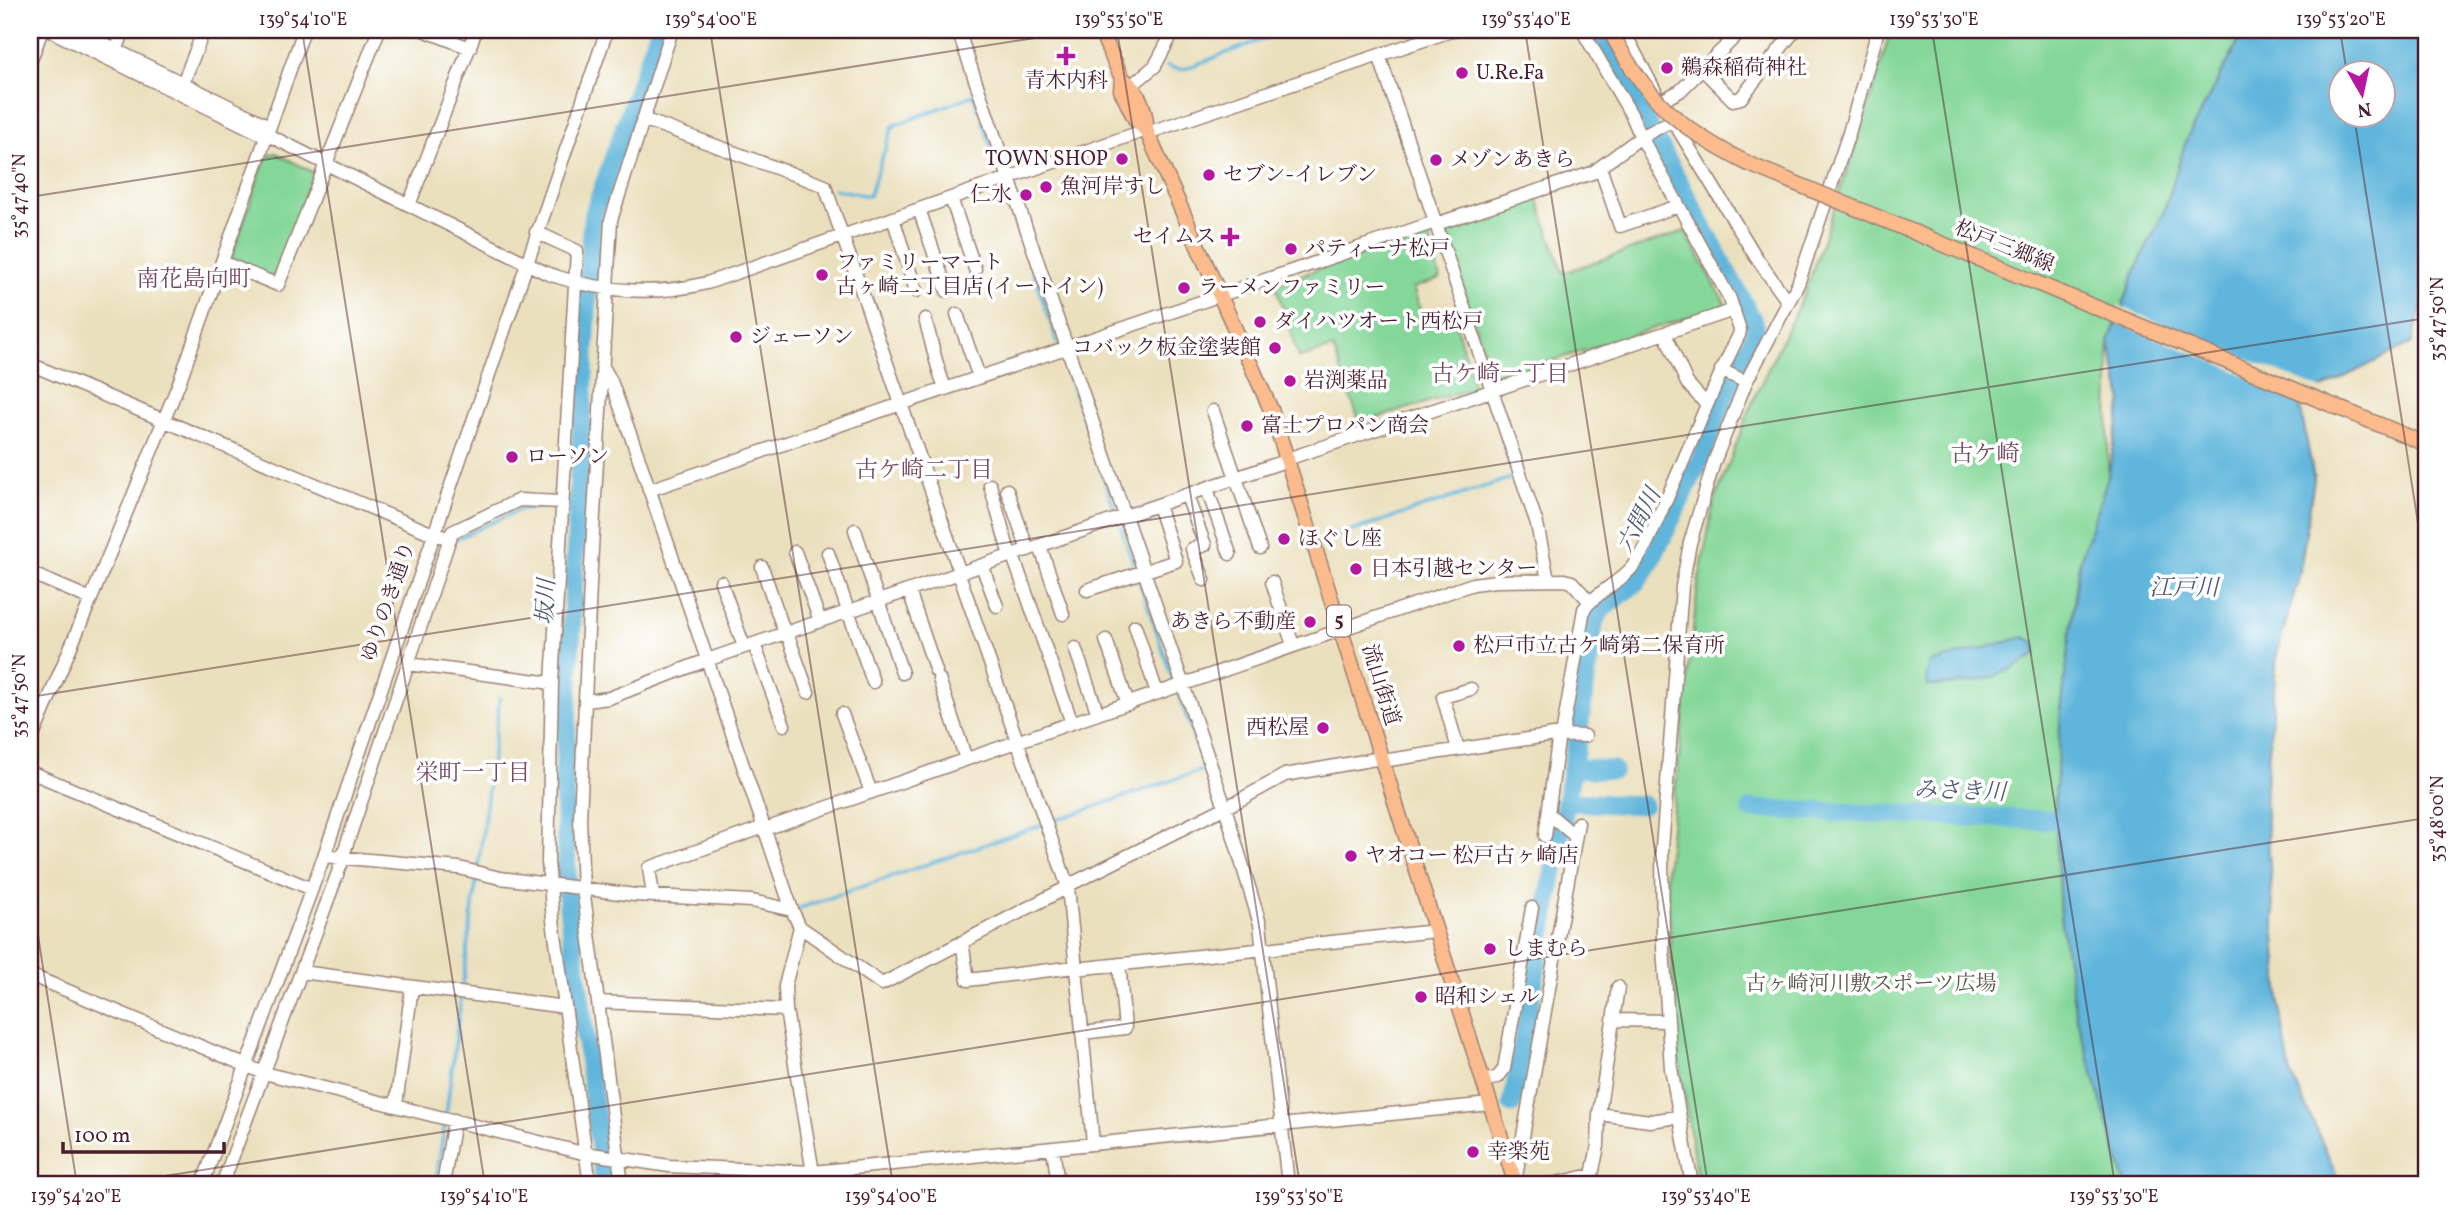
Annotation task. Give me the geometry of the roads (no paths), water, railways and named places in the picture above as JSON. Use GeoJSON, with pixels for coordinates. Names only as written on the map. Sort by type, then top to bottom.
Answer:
{"type":"FeatureCollection","features":[{"type":"Feature","properties":{"kind":"main road","name":"流山街道"},"geometry":{"type":"LineString","coordinates":[[1100,30],[1146,117],[1146,132],[1262,387],[1288,459],[1515,1184]]}},
{"type":"Feature","properties":{"kind":"main road","name":"松戸三郷線"},"geometry":{"type":"LineString","coordinates":[[1610,30],[1621,52],[1651,96],[1680,123],[1725,152],[2426,444]]}},
{"type":"Feature","properties":{"kind":"street"},"geometry":{"type":"LineString","coordinates":[[30,62],[42,30]]}},
{"type":"Feature","properties":{"kind":"street"},"geometry":{"type":"LineString","coordinates":[[49,30],[158,84],[267,132]]}},
{"type":"Feature","properties":{"kind":"street"},"geometry":{"type":"LineString","coordinates":[[75,30],[183,83],[325,164],[526,264],[576,284],[605,290],[654,292],[691,287],[1454,30]]}},
{"type":"Feature","properties":{"kind":"street"},"geometry":{"type":"LineString","coordinates":[[116,51],[124,30]]}},
{"type":"Feature","properties":{"kind":"street"},"geometry":{"type":"LineString","coordinates":[[183,83],[204,30]]}},
{"type":"Feature","properties":{"kind":"street"},"geometry":{"type":"LineString","coordinates":[[30,743],[164,421],[304,30]]}},
{"type":"Feature","properties":{"kind":"street"},"geometry":{"type":"LineString","coordinates":[[222,262],[278,285],[379,30]]}},
{"type":"Feature","properties":{"kind":"street"},"geometry":{"type":"LineString","coordinates":[[423,30],[470,48]]}},
{"type":"Feature","properties":{"kind":"street"},"geometry":{"type":"LineString","coordinates":[[409,205],[476,30]]}},
{"type":"Feature","properties":{"kind":"street","name":"ゆりのき通り"},"geometry":{"type":"LineString","coordinates":[[202,1185],[324,856],[607,30]]}},
{"type":"Feature","properties":{"kind":"street"},"geometry":{"type":"LineString","coordinates":[[622,1185],[616,1157],[581,887],[580,819],[605,290],[611,220],[672,30]]}},
{"type":"Feature","properties":{"kind":"street"},"geometry":{"type":"LineString","coordinates":[[957,30],[1225,807],[1256,913],[1263,947],[1288,1185]]}},
{"type":"Feature","properties":{"kind":"street"},"geometry":{"type":"LineString","coordinates":[[1127,82],[1155,66],[1174,30]]}},
{"type":"Feature","properties":{"kind":"street"},"geometry":{"type":"LineString","coordinates":[[1545,836],[1560,735],[1584,609],[1636,562],[1690,450],[1706,404],[1740,330],[1730,299],[1643,136],[1582,30]]}},
{"type":"Feature","properties":{"kind":"street"},"geometry":{"type":"LineString","coordinates":[[1623,30],[1670,121],[1756,257],[1788,302]]}},
{"type":"Feature","properties":{"kind":"street"},"geometry":{"type":"LineString","coordinates":[[1661,101],[1680,91],[1742,30]]}},
{"type":"Feature","properties":{"kind":"street"},"geometry":{"type":"LineString","coordinates":[[1703,70],[1733,100],[1741,98],[1795,30]]}},
{"type":"Feature","properties":{"kind":"street"},"geometry":{"type":"LineString","coordinates":[[1692,1185],[1671,1068],[1663,947],[1661,849],[1681,596],[1690,543],[1714,462],[1746,382],[1798,284],[1849,133],[1878,30]]}},
{"type":"Feature","properties":{"kind":"street"},"geometry":{"type":"LineString","coordinates":[[1379,55],[1537,524],[1548,580]]}},
{"type":"Feature","properties":{"kind":"street"},"geometry":{"type":"LineString","coordinates":[[643,119],[825,186],[1067,887],[1093,1143]]}},
{"type":"Feature","properties":{"kind":"street"},"geometry":{"type":"LineString","coordinates":[[649,490],[1221,294],[1592,173],[1643,136],[1670,121]]}},
{"type":"Feature","properties":{"kind":"street"},"geometry":{"type":"LineString","coordinates":[[1600,167],[1620,226],[1678,206]]}},
{"type":"Feature","properties":{"kind":"street"},"geometry":{"type":"LineString","coordinates":[[951,198],[975,269]]}},
{"type":"Feature","properties":{"kind":"street"},"geometry":{"type":"LineString","coordinates":[[919,209],[947,291]]}},
{"type":"Feature","properties":{"kind":"street"},"geometry":{"type":"LineString","coordinates":[[893,218],[916,291]]}},
{"type":"Feature","properties":{"kind":"street"},"geometry":{"type":"LineString","coordinates":[[536,232],[577,251],[561,502],[548,789],[551,884],[590,1185]]}},
{"type":"Feature","properties":{"kind":"street"},"geometry":{"type":"LineString","coordinates":[[586,701],[609,698],[707,660],[1237,479],[1288,459],[1734,310]]}},
{"type":"Feature","properties":{"kind":"street"},"geometry":{"type":"LineString","coordinates":[[957,314],[979,377]]}},
{"type":"Feature","properties":{"kind":"street"},"geometry":{"type":"LineString","coordinates":[[925,320],[937,358],[936,367],[945,388]]}},
{"type":"Feature","properties":{"kind":"street"},"geometry":{"type":"LineString","coordinates":[[1665,334],[1687,383],[1706,404]]}},
{"type":"Feature","properties":{"kind":"street"},"geometry":{"type":"LineString","coordinates":[[30,364],[450,539]]}},
{"type":"Feature","properties":{"kind":"street"},"geometry":{"type":"LineString","coordinates":[[602,365],[611,381],[800,927],[882,984],[1285,775],[1560,735],[1585,736]]}},
{"type":"Feature","properties":{"kind":"street"},"geometry":{"type":"LineString","coordinates":[[1721,370],[1746,382]]}},
{"type":"Feature","properties":{"kind":"street"},"geometry":{"type":"LineString","coordinates":[[1213,411],[1260,548]]}},
{"type":"Feature","properties":{"kind":"street"},"geometry":{"type":"LineString","coordinates":[[990,485],[1012,556],[1073,723]]}},
{"type":"Feature","properties":{"kind":"street"},"geometry":{"type":"LineString","coordinates":[[1207,489],[1230,554]]}},
{"type":"Feature","properties":{"kind":"street"},"geometry":{"type":"LineString","coordinates":[[1007,490],[1063,614]]}},
{"type":"Feature","properties":{"kind":"street"},"geometry":{"type":"LineString","coordinates":[[1187,496],[1205,545],[1192,549],[1204,580]]}},
{"type":"Feature","properties":{"kind":"street"},"geometry":{"type":"LineString","coordinates":[[222,1185],[343,858],[452,532],[519,500],[561,502]]}},
{"type":"Feature","properties":{"kind":"street"},"geometry":{"type":"LineString","coordinates":[[1087,590],[1177,561],[1158,505]]}},
{"type":"Feature","properties":{"kind":"street"},"geometry":{"type":"LineString","coordinates":[[855,530],[902,673]]}},
{"type":"Feature","properties":{"kind":"street"},"geometry":{"type":"LineString","coordinates":[[794,552],[820,621]]}},
{"type":"Feature","properties":{"kind":"street"},"geometry":{"type":"LineString","coordinates":[[828,553],[873,682]]}},
{"type":"Feature","properties":{"kind":"street"},"geometry":{"type":"LineString","coordinates":[[982,566],[997,606]]}},
{"type":"Feature","properties":{"kind":"street"},"geometry":{"type":"LineString","coordinates":[[762,567],[808,691]]}},
{"type":"Feature","properties":{"kind":"street"},"geometry":{"type":"LineString","coordinates":[[30,573],[91,600]]}},
{"type":"Feature","properties":{"kind":"street"},"geometry":{"type":"LineString","coordinates":[[653,895],[649,868],[1473,584],[1496,581],[1572,582],[1590,602]]}},
{"type":"Feature","properties":{"kind":"street"},"geometry":{"type":"LineString","coordinates":[[721,582],[784,725]]}},
{"type":"Feature","properties":{"kind":"street"},"geometry":{"type":"LineString","coordinates":[[1272,582],[1293,645]]}},
{"type":"Feature","properties":{"kind":"street"},"geometry":{"type":"LineString","coordinates":[[909,591],[965,759]]}},
{"type":"Feature","properties":{"kind":"street"},"geometry":{"type":"LineString","coordinates":[[1135,626],[1157,693]]}},
{"type":"Feature","properties":{"kind":"street"},"geometry":{"type":"LineString","coordinates":[[1106,640],[1128,704]]}},
{"type":"Feature","properties":{"kind":"street"},"geometry":{"type":"LineString","coordinates":[[1075,648],[1098,714]]}},
{"type":"Feature","properties":{"kind":"street"},"geometry":{"type":"LineString","coordinates":[[408,664],[552,683]]}},
{"type":"Feature","properties":{"kind":"street"},"geometry":{"type":"LineString","coordinates":[[1458,750],[1443,697],[1471,689]]}},
{"type":"Feature","properties":{"kind":"street"},"geometry":{"type":"LineString","coordinates":[[842,714],[871,792]]}},
{"type":"Feature","properties":{"kind":"street"},"geometry":{"type":"LineString","coordinates":[[30,772],[312,888]]}},
{"type":"Feature","properties":{"kind":"street"},"geometry":{"type":"LineString","coordinates":[[1515,1184],[1577,830],[1549,814]]}},
{"type":"Feature","properties":{"kind":"street"},"geometry":{"type":"LineString","coordinates":[[324,856],[458,869],[551,884],[653,895],[752,901],[792,909]]}},
{"type":"Feature","properties":{"kind":"street"},"geometry":{"type":"LineString","coordinates":[[1483,1082],[1498,1077],[1504,1069],[1532,908]]}},
{"type":"Feature","properties":{"kind":"street"},"geometry":{"type":"LineString","coordinates":[[800,927],[785,986],[786,1010],[814,1179]]}},
{"type":"Feature","properties":{"kind":"street"},"geometry":{"type":"LineString","coordinates":[[962,942],[968,980],[1263,947],[1436,931]]}},
{"type":"Feature","properties":{"kind":"street"},"geometry":{"type":"LineString","coordinates":[[1082,1033],[1125,1028],[1119,964]]}},
{"type":"Feature","properties":{"kind":"street"},"geometry":{"type":"LineString","coordinates":[[302,972],[565,1007]]}},
{"type":"Feature","properties":{"kind":"street"},"geometry":{"type":"LineString","coordinates":[[30,975],[264,1073],[587,1152],[669,1166],[814,1179],[1093,1143],[1490,1104]]}},
{"type":"Feature","properties":{"kind":"street"},"geometry":{"type":"LineString","coordinates":[[396,1105],[412,987]]}},
{"type":"Feature","properties":{"kind":"street"},"geometry":{"type":"LineString","coordinates":[[1548,1185],[1592,1175],[1618,987]]}},
{"type":"Feature","properties":{"kind":"street"},"geometry":{"type":"LineString","coordinates":[[598,1002],[786,1010]]}},
{"type":"Feature","properties":{"kind":"street"},"geometry":{"type":"LineString","coordinates":[[1613,1020],[1668,1021]]}},
{"type":"Feature","properties":{"kind":"street"},"geometry":{"type":"LineString","coordinates":[[1599,1114],[1650,1121],[1678,1117]]}},
{"type":"Feature","properties":{"kind":"street"},"geometry":{"type":"LineString","coordinates":[[443,1185],[448,1119]]}},
{"type":"Feature","properties":{"kind":"street"},"geometry":{"type":"LineString","coordinates":[[1053,1148],[1058,1185]]}},
{"type":"Feature","properties":{"kind":"water","name":"江戸川"},"geometry":{"type":"Polygon","coordinates":[[[2243,30],[2426,30],[2426,290],[2412,343],[2299,400],[2314,479],[2299,577],[2277,653],[2265,800],[2281,1016],[2290,1071],[2341,1185],[2126,1185],[2076,1015],[2060,916],[2055,800],[2061,711],[2079,564],[2108,477],[2122,400],[2109,342],[2137,267],[2164,212],[2187,138],[2243,30]]]}},
{"type":"Feature","properties":{"kind":"water"},"geometry":{"type":"Polygon","coordinates":[[[2024,637],[2035,642],[2036,654],[2010,670],[1972,682],[1928,686],[1926,676],[1930,663],[2024,637]]]}},
{"type":"Feature","properties":{"kind":"waterway","name":"坂川"},"geometry":{"type":"LineString","coordinates":[[605,1185],[568,907],[564,785],[591,232],[594,213],[659,30]]}},
{"type":"Feature","properties":{"kind":"waterway"},"geometry":{"type":"LineString","coordinates":[[1167,66],[1184,69],[1287,30]]}},
{"type":"Feature","properties":{"kind":"waterway","name":"六間川"},"geometry":{"type":"LineString","coordinates":[[1512,1104],[1579,730],[1594,623],[1601,610],[1636,583],[1650,563],[1701,458],[1755,329],[1598,30]]}},
{"type":"Feature","properties":{"kind":"waterway"},"geometry":{"type":"LineString","coordinates":[[834,189],[869,196],[893,126],[974,95],[978,109]]}},
{"type":"Feature","properties":{"kind":"waterway"},"geometry":{"type":"LineString","coordinates":[[983,122],[1001,176]]}},
{"type":"Feature","properties":{"kind":"waterway"},"geometry":{"type":"LineString","coordinates":[[1003,184],[1058,344]]}},
{"type":"Feature","properties":{"kind":"waterway"},"geometry":{"type":"LineString","coordinates":[[1062,356],[1116,513]]}},
{"type":"Feature","properties":{"kind":"waterway"},"geometry":{"type":"LineString","coordinates":[[1328,539],[1514,477],[1502,438]]}},
{"type":"Feature","properties":{"kind":"waterway"},"geometry":{"type":"LineString","coordinates":[[566,505],[578,504]]}},
{"type":"Feature","properties":{"kind":"waterway"},"geometry":{"type":"LineString","coordinates":[[454,540],[521,509],[541,507]]}},
{"type":"Feature","properties":{"kind":"waterway"},"geometry":{"type":"LineString","coordinates":[[1121,527],[1135,570]]}},
{"type":"Feature","properties":{"kind":"waterway"},"geometry":{"type":"LineString","coordinates":[[1138,577],[1174,683]]}},
{"type":"Feature","properties":{"kind":"waterway"},"geometry":{"type":"LineString","coordinates":[[800,908],[1205,769],[1177,690]]}},
{"type":"Feature","properties":{"kind":"waterway"},"geometry":{"type":"LineString","coordinates":[[478,869],[500,697]]}},
{"type":"Feature","properties":{"kind":"waterway"},"geometry":{"type":"LineString","coordinates":[[1572,768],[1613,770]]}},
{"type":"Feature","properties":{"kind":"waterway","name":"みさき川"},"geometry":{"type":"LineString","coordinates":[[1567,802],[1643,805]]}},
{"type":"Feature","properties":{"kind":"waterway","name":"みさき川"},"geometry":{"type":"LineString","coordinates":[[1751,809],[2079,819]]}},
{"type":"Feature","properties":{"kind":"waterway"},"geometry":{"type":"LineString","coordinates":[[462,990],[477,876]]}},
{"type":"Feature","properties":{"kind":"waterway"},"geometry":{"type":"LineString","coordinates":[[446,1115],[461,998]]}},
{"type":"Feature","properties":{"kind":"waterway"},"geometry":{"type":"LineString","coordinates":[[435,1185],[445,1123]]}},
{"type":"Feature","properties":{"kind":"place","name":"青木内科"},"geometry":{"type":"Point","coordinates":[1066,56]}},
{"type":"Feature","properties":{"kind":"place","name":"鵜森稲荷神社"},"geometry":{"type":"Point","coordinates":[1667,68]}},
{"type":"Feature","properties":{"kind":"place","name":"U.Re.Fa"},"geometry":{"type":"Point","coordinates":[1462,73]}},
{"type":"Feature","properties":{"kind":"place","name":"TOWN SHOP"},"geometry":{"type":"Point","coordinates":[1122,159]}},
{"type":"Feature","properties":{"kind":"place","name":"メゾンあきら"},"geometry":{"type":"Point","coordinates":[1436,160]}},
{"type":"Feature","properties":{"kind":"place","name":"セブン-イレブン"},"geometry":{"type":"Point","coordinates":[1209,175]}},
{"type":"Feature","properties":{"kind":"place","name":"魚河岸すし"},"geometry":{"type":"Point","coordinates":[1046,187]}},
{"type":"Feature","properties":{"kind":"place","name":"仁水"},"geometry":{"type":"Point","coordinates":[1026,195]}},
{"type":"Feature","properties":{"kind":"place","name":"セイムス"},"geometry":{"type":"Point","coordinates":[1230,237]}},
{"type":"Feature","properties":{"kind":"place","name":"パティーナ松戸"},"geometry":{"type":"Point","coordinates":[1291,249]}},
{"type":"Feature","properties":{"kind":"place","name":"ファミリーマート 古ヶ崎二丁目店 (イートイン)"},"geometry":{"type":"Point","coordinates":[822,275]}},
{"type":"Feature","properties":{"kind":"place","name":"ラーメンファミリー"},"geometry":{"type":"Point","coordinates":[1184,288]}},
{"type":"Feature","properties":{"kind":"place","name":"ダイハツオート西松戸"},"geometry":{"type":"Point","coordinates":[1260,322]}},
{"type":"Feature","properties":{"kind":"place","name":"ジェーソン"},"geometry":{"type":"Point","coordinates":[736,337]}},
{"type":"Feature","properties":{"kind":"place","name":"コバック板金塗装館"},"geometry":{"type":"Point","coordinates":[1275,348]}},
{"type":"Feature","properties":{"kind":"place","name":"岩渕薬品"},"geometry":{"type":"Point","coordinates":[1290,381]}},
{"type":"Feature","properties":{"kind":"place","name":"富士プロパン商会"},"geometry":{"type":"Point","coordinates":[1247,426]}},
{"type":"Feature","properties":{"kind":"place","name":"ローソン"},"geometry":{"type":"Point","coordinates":[512,457]}},
{"type":"Feature","properties":{"kind":"place","name":"ほぐし座"},"geometry":{"type":"Point","coordinates":[1284,539]}},
{"type":"Feature","properties":{"kind":"place","name":"日本引越センター"},"geometry":{"type":"Point","coordinates":[1356,569]}},
{"type":"Feature","properties":{"kind":"place","name":"あきら不動産"},"geometry":{"type":"Point","coordinates":[1310,622]}},
{"type":"Feature","properties":{"kind":"place","name":"松戸市立古ケ崎第二保育所"},"geometry":{"type":"Point","coordinates":[1459,646]}},
{"type":"Feature","properties":{"kind":"place","name":"西松屋"},"geometry":{"type":"Point","coordinates":[1323,728]}},
{"type":"Feature","properties":{"kind":"place","name":"ヤオコー 松戸古ヶ崎店"},"geometry":{"type":"Point","coordinates":[1351,856]}},
{"type":"Feature","properties":{"kind":"place","name":"しまむら"},"geometry":{"type":"Point","coordinates":[1490,949]}},
{"type":"Feature","properties":{"kind":"place","name":"昭和シェル"},"geometry":{"type":"Point","coordinates":[1421,997]}},
{"type":"Feature","properties":{"kind":"place","name":"幸楽苑"},"geometry":{"type":"Point","coordinates":[1473,1152]}},
{"type":"Feature","properties":{"kind":"district","name":"南花島向町"},"geometry":{"type":"Point","coordinates":[194,280]}},
{"type":"Feature","properties":{"kind":"district","name":"古ケ崎一丁目"},"geometry":{"type":"Point","coordinates":[1500,375]}},
{"type":"Feature","properties":{"kind":"district","name":"古ケ崎"},"geometry":{"type":"Point","coordinates":[1985,455]}},
{"type":"Feature","properties":{"kind":"district","name":"古ケ崎二丁目"},"geometry":{"type":"Point","coordinates":[924,471]}},
{"type":"Feature","properties":{"kind":"district","name":"栄町一丁目"},"geometry":{"type":"Point","coordinates":[473,774]}},
{"type":"Feature","properties":{"kind":"park label","name":"古ヶ崎河川敷スポーツ広場"},"geometry":{"type":"Point","coordinates":[1871,984]}}]}
